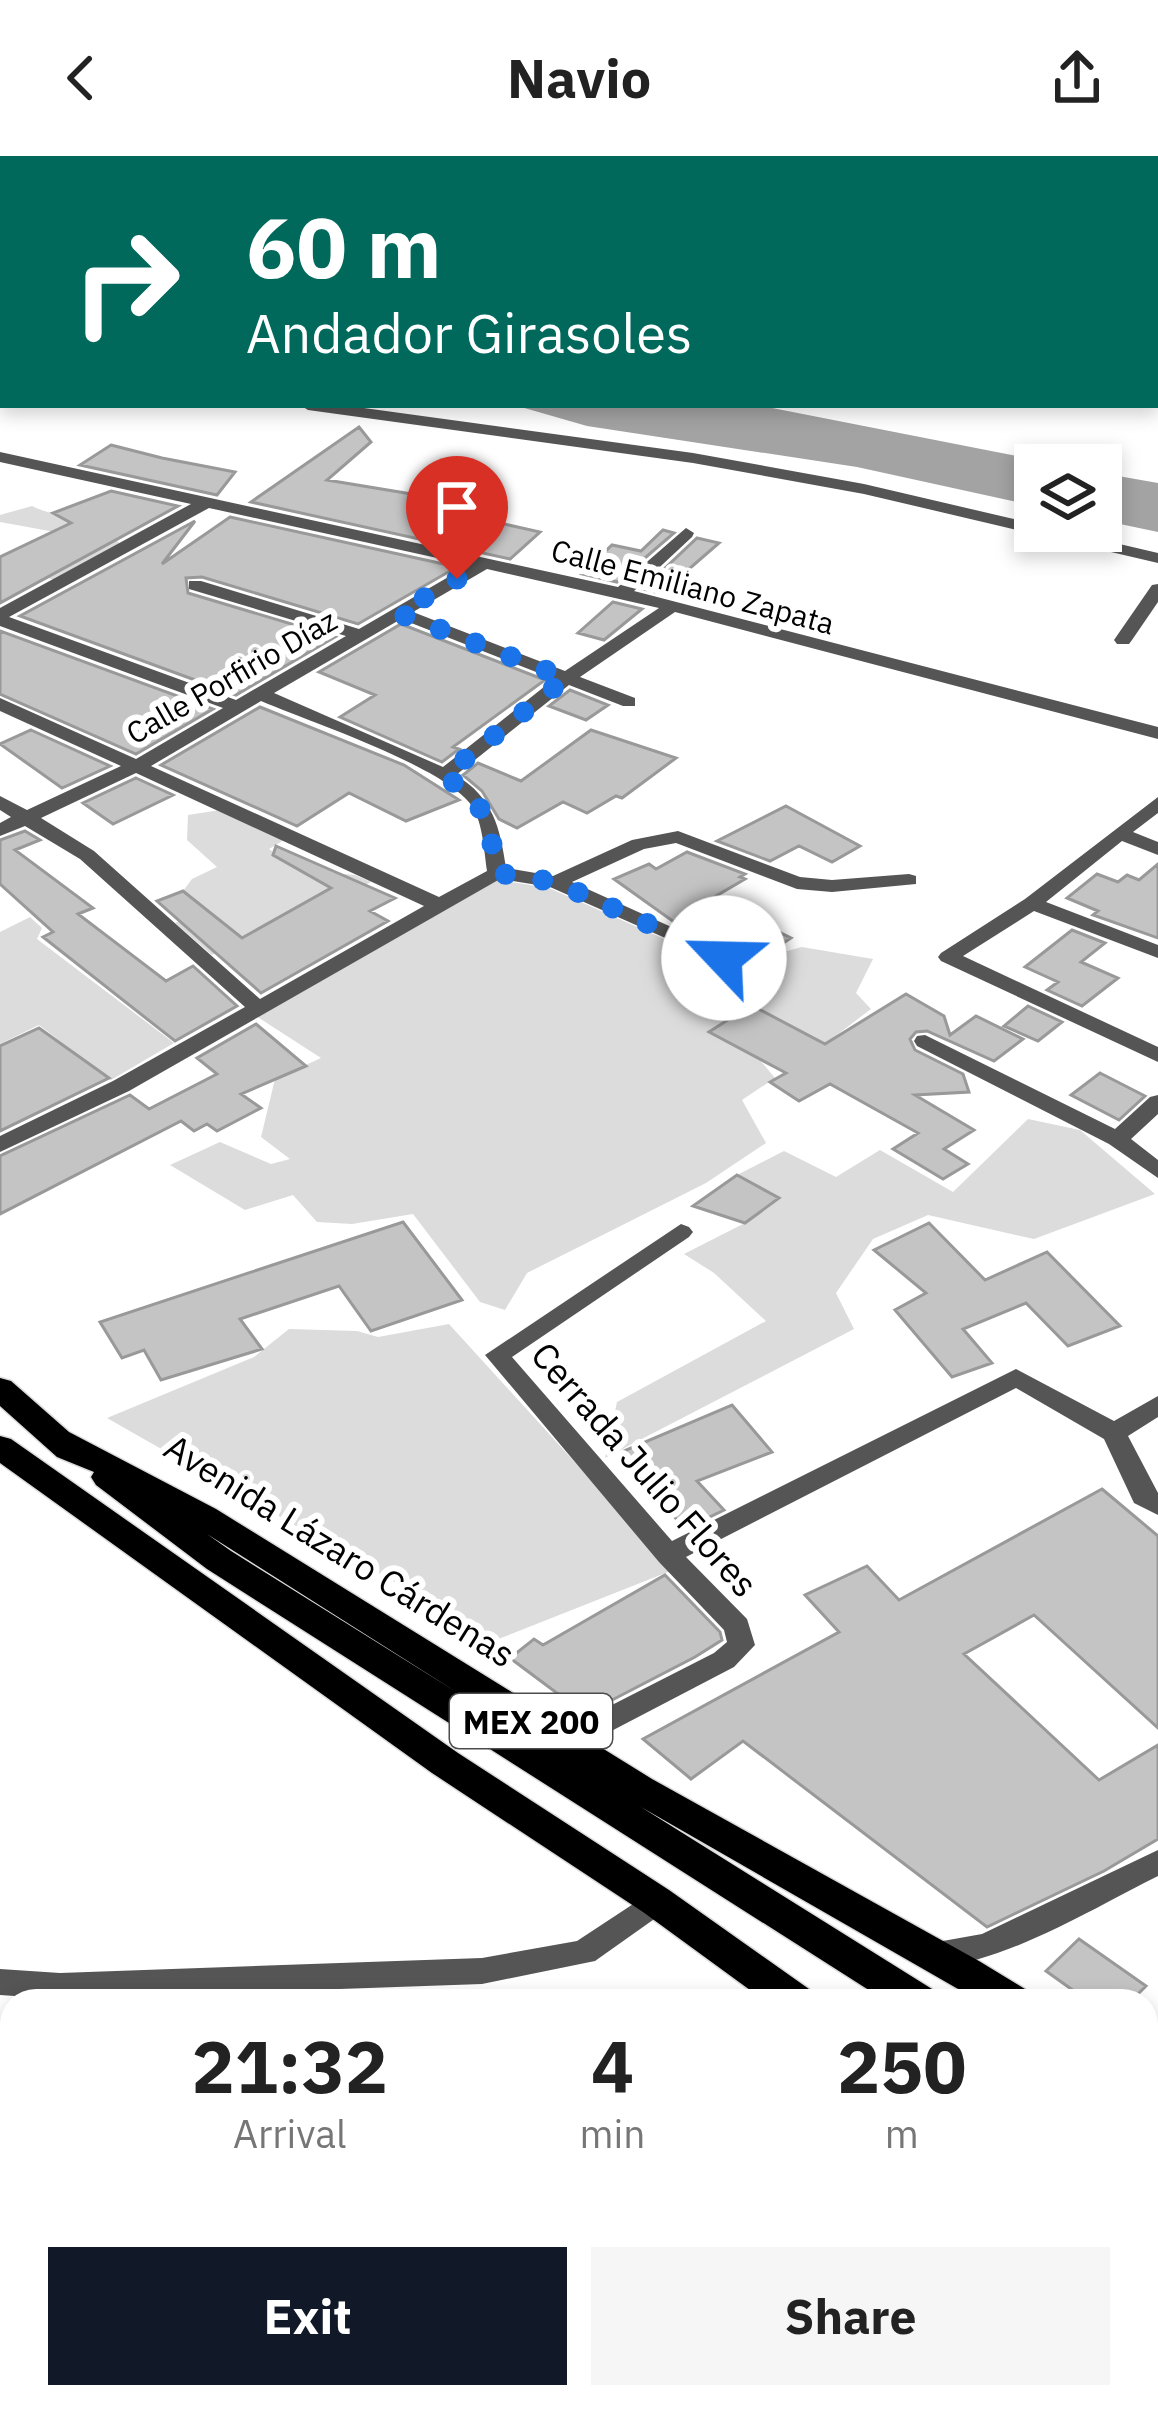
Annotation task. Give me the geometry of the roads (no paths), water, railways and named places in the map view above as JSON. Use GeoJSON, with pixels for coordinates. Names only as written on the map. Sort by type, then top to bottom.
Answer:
{"type":"FeatureCollection","features":[{"type":"Feature","properties":{"kind":"main road","name":"Avenida Lázaro Cárdenas"},"geometry":{"type":"LineString","coordinates":[[0,1389],[54,1438],[293,1608],[899,1989]]}},
{"type":"Feature","properties":{"kind":"main road","name":"Avenida Lázaro Cárdenas"},"geometry":{"type":"LineString","coordinates":[[54,1438],[152,1484],[639,1789],[937,1953],[992,1989]]}},
{"type":"Feature","properties":{"kind":"main road","name":"MEX 200"},"geometry":{"type":"LineString","coordinates":[[0,1448],[445,1763],[656,1901],[778,1989]]}},
{"type":"Feature","properties":{"kind":"street"},"geometry":{"type":"LineString","coordinates":[[330,408],[693,458],[863,489],[1014,524]]}},
{"type":"Feature","properties":{"kind":"street","name":"Calle Emiliano Zapata"},"geometry":{"type":"LineString","coordinates":[[0,457],[622,593],[1158,733]]}},
{"type":"Feature","properties":{"kind":"street"},"geometry":{"type":"LineString","coordinates":[[0,618],[205,503]]}},
{"type":"Feature","properties":{"kind":"street"},"geometry":{"type":"LineString","coordinates":[[622,593],[686,533]]}},
{"type":"Feature","properties":{"kind":"street"},"geometry":{"type":"LineString","coordinates":[[1122,550],[1158,558]]}},
{"type":"Feature","properties":{"kind":"street","name":"Calle Porfirio Díaz"},"geometry":{"type":"LineString","coordinates":[[0,830],[139,765],[486,562]]}},
{"type":"Feature","properties":{"kind":"street"},"geometry":{"type":"LineString","coordinates":[[195,585],[361,634]]}},
{"type":"Feature","properties":{"kind":"street"},"geometry":{"type":"LineString","coordinates":[[1123,640],[1158,589]]}},
{"type":"Feature","properties":{"kind":"street"},"geometry":{"type":"LineString","coordinates":[[444,776],[566,678],[670,608]]}},
{"type":"Feature","properties":{"kind":"street"},"geometry":{"type":"LineString","coordinates":[[398,613],[629,702]]}},
{"type":"Feature","properties":{"kind":"street"},"geometry":{"type":"LineString","coordinates":[[0,618],[237,707]]}},
{"type":"Feature","properties":{"kind":"street"},"geometry":{"type":"LineString","coordinates":[[260,694],[444,776],[475,796],[488,818],[497,873]]}},
{"type":"Feature","properties":{"kind":"street"},"geometry":{"type":"LineString","coordinates":[[0,704],[439,905]]}},
{"type":"Feature","properties":{"kind":"street"},"geometry":{"type":"LineString","coordinates":[[0,802],[87,855],[258,1008]]}},
{"type":"Feature","properties":{"kind":"street"},"geometry":{"type":"LineString","coordinates":[[1158,803],[1032,903],[948,957],[1158,1055]]}},
{"type":"Feature","properties":{"kind":"street"},"geometry":{"type":"LineString","coordinates":[[1123,835],[1158,849]]}},
{"type":"Feature","properties":{"kind":"street"},"geometry":{"type":"LineString","coordinates":[[555,882],[639,844],[670,838],[699,842],[797,883],[832,886],[909,880]]}},
{"type":"Feature","properties":{"kind":"street"},"geometry":{"type":"LineString","coordinates":[[0,1145],[121,1086],[497,873],[555,882],[724,958]]}},
{"type":"Feature","properties":{"kind":"street"},"geometry":{"type":"LineString","coordinates":[[1032,903],[1158,952]]}},
{"type":"Feature","properties":{"kind":"street"},"geometry":{"type":"LineString","coordinates":[[925,1041],[1117,1139],[1158,1171]]}},
{"type":"Feature","properties":{"kind":"street"},"geometry":{"type":"LineString","coordinates":[[1117,1139],[1158,1102]]}},
{"type":"Feature","properties":{"kind":"street","name":"Cerrada Julio Flores"},"geometry":{"type":"LineString","coordinates":[[565,1742],[724,1660],[741,1645],[736,1626],[668,1555],[497,1355],[681,1232]]}},
{"type":"Feature","properties":{"kind":"street"},"geometry":{"type":"LineString","coordinates":[[668,1555],[1016,1377],[1114,1433],[1143,1496],[1158,1505]]}},
{"type":"Feature","properties":{"kind":"street"},"geometry":{"type":"LineString","coordinates":[[1114,1433],[1158,1405]]}},
{"type":"Feature","properties":{"kind":"street"},"geometry":{"type":"LineString","coordinates":[[937,1953],[986,1946],[1158,1862]]}},
{"type":"Feature","properties":{"kind":"street"},"geometry":{"type":"LineString","coordinates":[[0,1982],[60,1986],[482,1972],[584,1952],[656,1901]]}}]}
